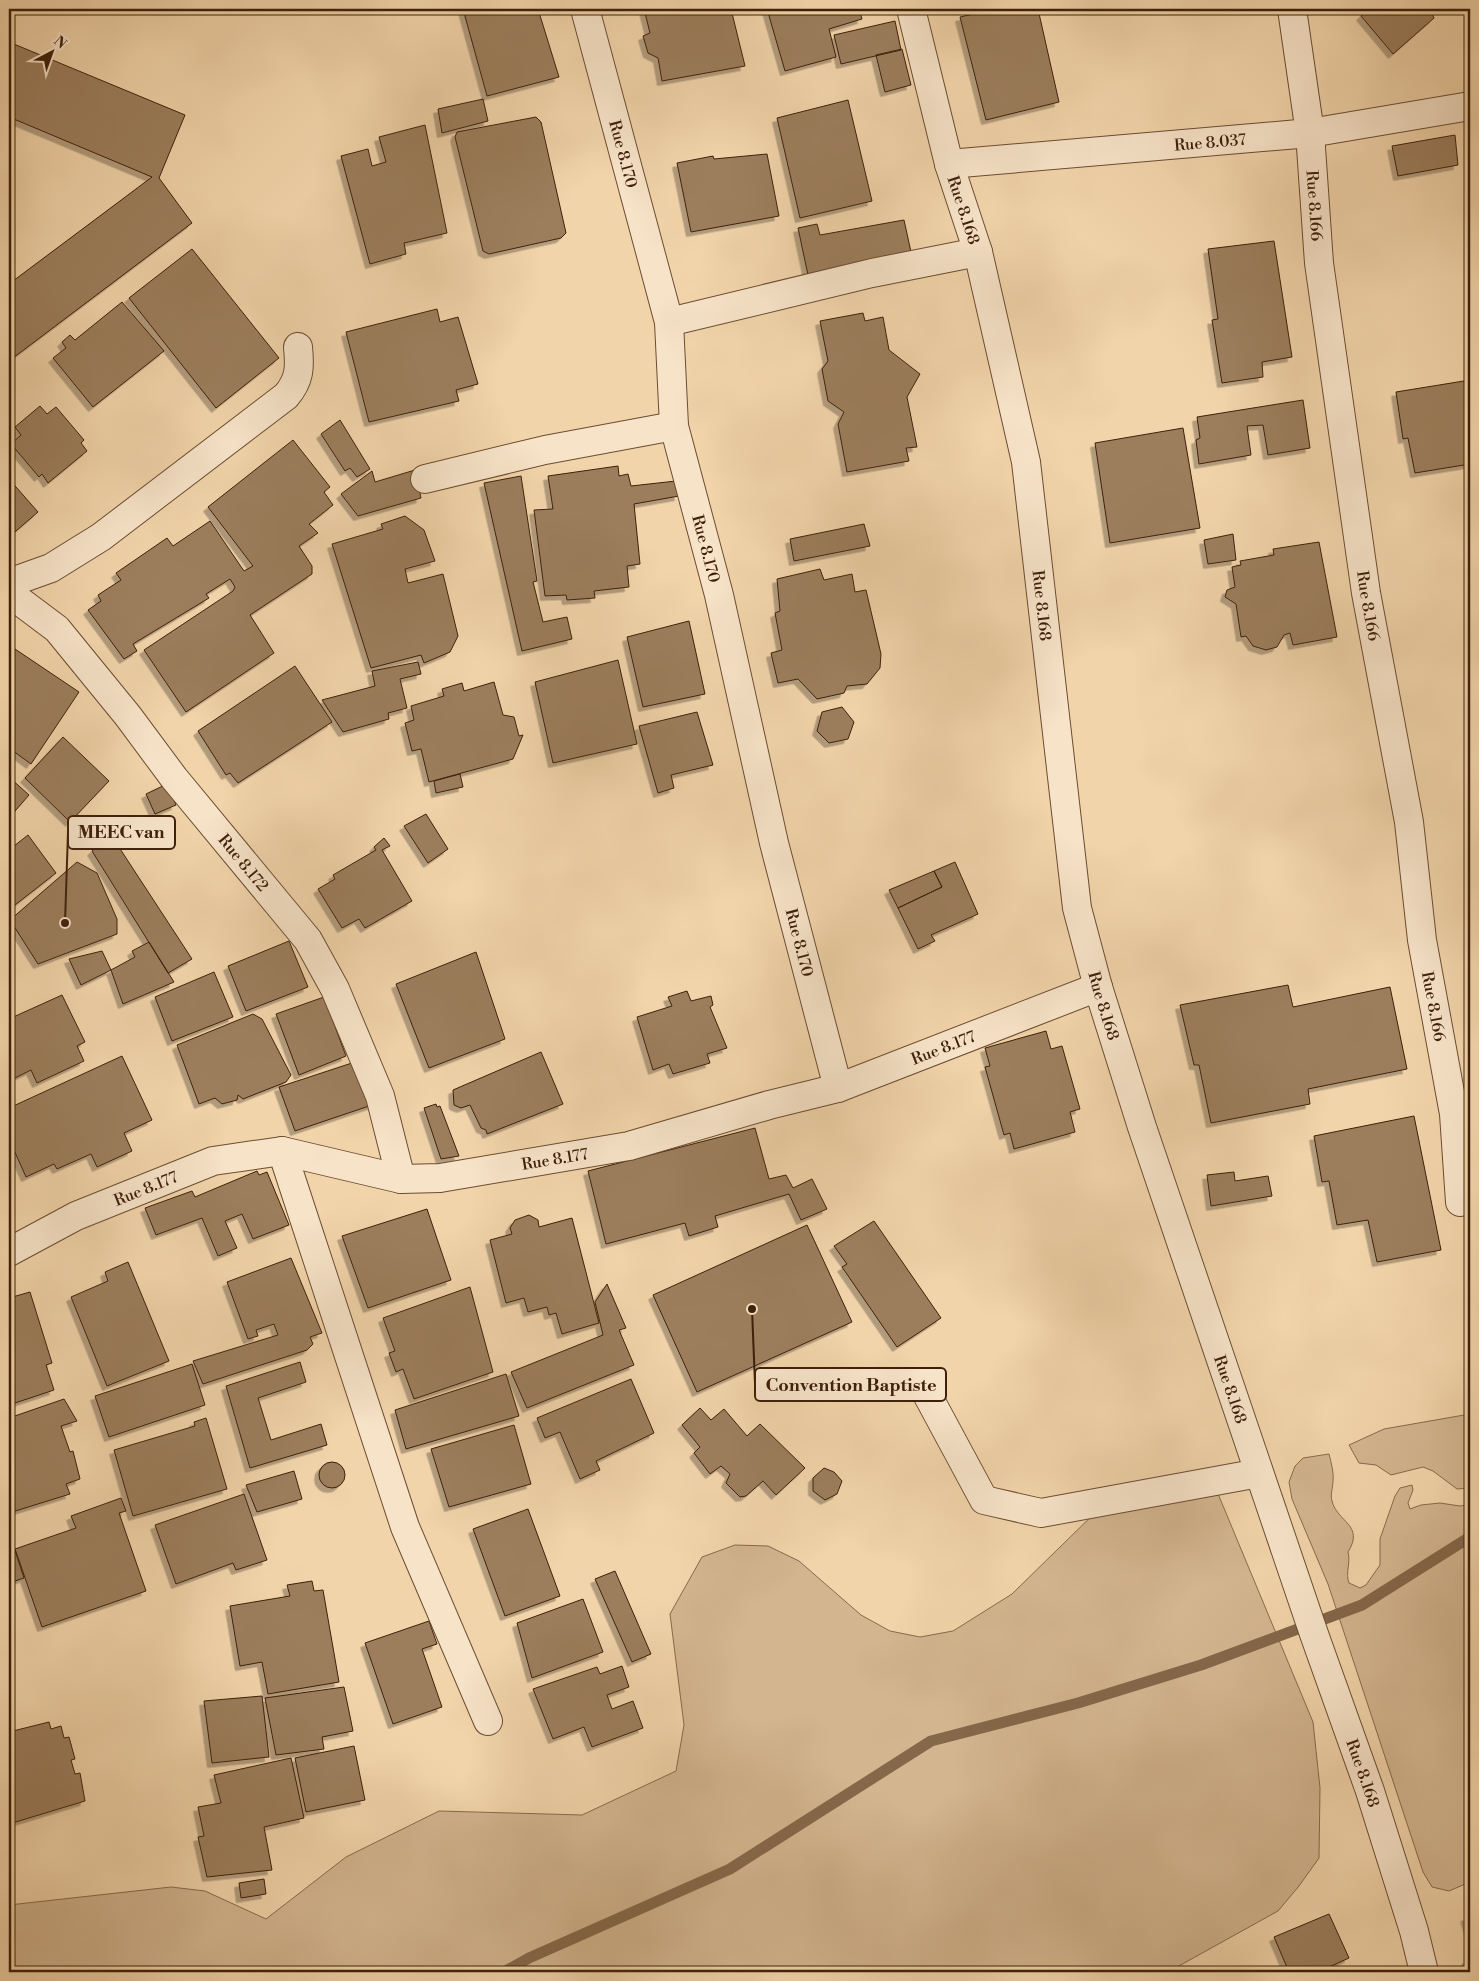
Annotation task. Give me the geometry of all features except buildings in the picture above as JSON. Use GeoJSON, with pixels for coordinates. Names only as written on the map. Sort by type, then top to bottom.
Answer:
{"type":"FeatureCollection","features":[{"type":"Feature","properties":{"kind":"street","name":"Rue 8.170"},"geometry":{"type":"LineString","coordinates":[[585,9],[669,322],[674,426],[719,595],[774,843],[838,1088]]}},
{"type":"Feature","properties":{"kind":"street","name":"Rue 8.168"},"geometry":{"type":"LineString","coordinates":[[911,9],[949,164],[978,252],[1026,462],[1077,908],[1098,987],[1142,1127],[1259,1473],[1370,1791],[1414,1931],[1424,1972]]}},
{"type":"Feature","properties":{"kind":"street","name":"Rue 8.166"},"geometry":{"type":"LineString","coordinates":[[1292,9],[1310,133],[1321,272],[1366,593],[1407,813],[1422,940],[1454,1114],[1460,1202]]}},
{"type":"Feature","properties":{"kind":"street","name":"Rue 8.037"},"geometry":{"type":"LineString","coordinates":[[949,164],[1310,133],[1470,106]]}},
{"type":"Feature","properties":{"kind":"street"},"geometry":{"type":"LineString","coordinates":[[669,322],[872,273],[978,252]]}},
{"type":"Feature","properties":{"kind":"street"},"geometry":{"type":"LineString","coordinates":[[9,583],[51,568],[101,537],[286,396],[296,385],[300,367],[298,346]]}},
{"type":"Feature","properties":{"kind":"street"},"geometry":{"type":"LineString","coordinates":[[425,480],[545,450],[674,426]]}},
{"type":"Feature","properties":{"kind":"street","name":"Rue 8.172"},"geometry":{"type":"LineString","coordinates":[[9,593],[57,630],[128,716],[174,778],[308,940],[335,989],[380,1096],[401,1179]]}},
{"type":"Feature","properties":{"kind":"street","name":"Rue 8.177"},"geometry":{"type":"LineString","coordinates":[[9,1252],[76,1216],[213,1161],[282,1151],[401,1179],[440,1178],[628,1146],[769,1105],[838,1088],[1098,987]]}},
{"type":"Feature","properties":{"kind":"street"},"geometry":{"type":"LineString","coordinates":[[282,1151],[405,1527],[488,1721]]}},
{"type":"Feature","properties":{"kind":"street"},"geometry":{"type":"LineString","coordinates":[[928,1396],[984,1500],[1041,1513],[1259,1473]]}},
{"type":"Feature","properties":{"kind":"shaded area"},"geometry":{"type":"Polygon","coordinates":[[[1470,1414],[1470,1488],[1457,1489],[1433,1471],[1423,1467],[1391,1475],[1376,1465],[1359,1463],[1349,1445],[1384,1429],[1470,1414]]]}},
{"type":"Feature","properties":{"kind":"shaded area"},"geometry":{"type":"Polygon","coordinates":[[[1329,1454],[1333,1475],[1332,1501],[1339,1514],[1352,1530],[1353,1536],[1348,1552],[1348,1579],[1349,1583],[1360,1588],[1366,1585],[1380,1565],[1380,1539],[1395,1496],[1400,1488],[1412,1485],[1413,1490],[1408,1503],[1410,1509],[1421,1505],[1440,1503],[1460,1506],[1466,1505],[1470,1500],[1470,1882],[1449,1891],[1432,1887],[1423,1872],[1328,1584],[1292,1499],[1289,1482],[1295,1466],[1303,1458],[1329,1454]]]}},
{"type":"Feature","properties":{"kind":"shaded area"},"geometry":{"type":"Polygon","coordinates":[[[1211,1477],[1313,1722],[1320,1788],[1319,1858],[1278,1911],[1168,1972],[9,1972],[9,1905],[171,1887],[205,1891],[266,1919],[346,1857],[439,1811],[582,1815],[676,1771],[684,1725],[670,1614],[702,1557],[735,1545],[768,1546],[799,1561],[861,1615],[890,1631],[920,1637],[953,1631],[1012,1594],[1106,1502],[1211,1477]]]}},
{"type":"Feature","properties":{"kind":"waterway"},"geometry":{"type":"LineString","coordinates":[[504,1972],[529,1958],[730,1869],[931,1741],[1078,1703],[1201,1665],[1362,1605],[1470,1537]]}},
{"type":"Feature","properties":{"kind":"place","name":"MEEC van"},"geometry":{"type":"Point","coordinates":[65,923]}},
{"type":"Feature","properties":{"kind":"place","name":"Convention Baptiste"},"geometry":{"type":"Point","coordinates":[752,1309]}}]}
